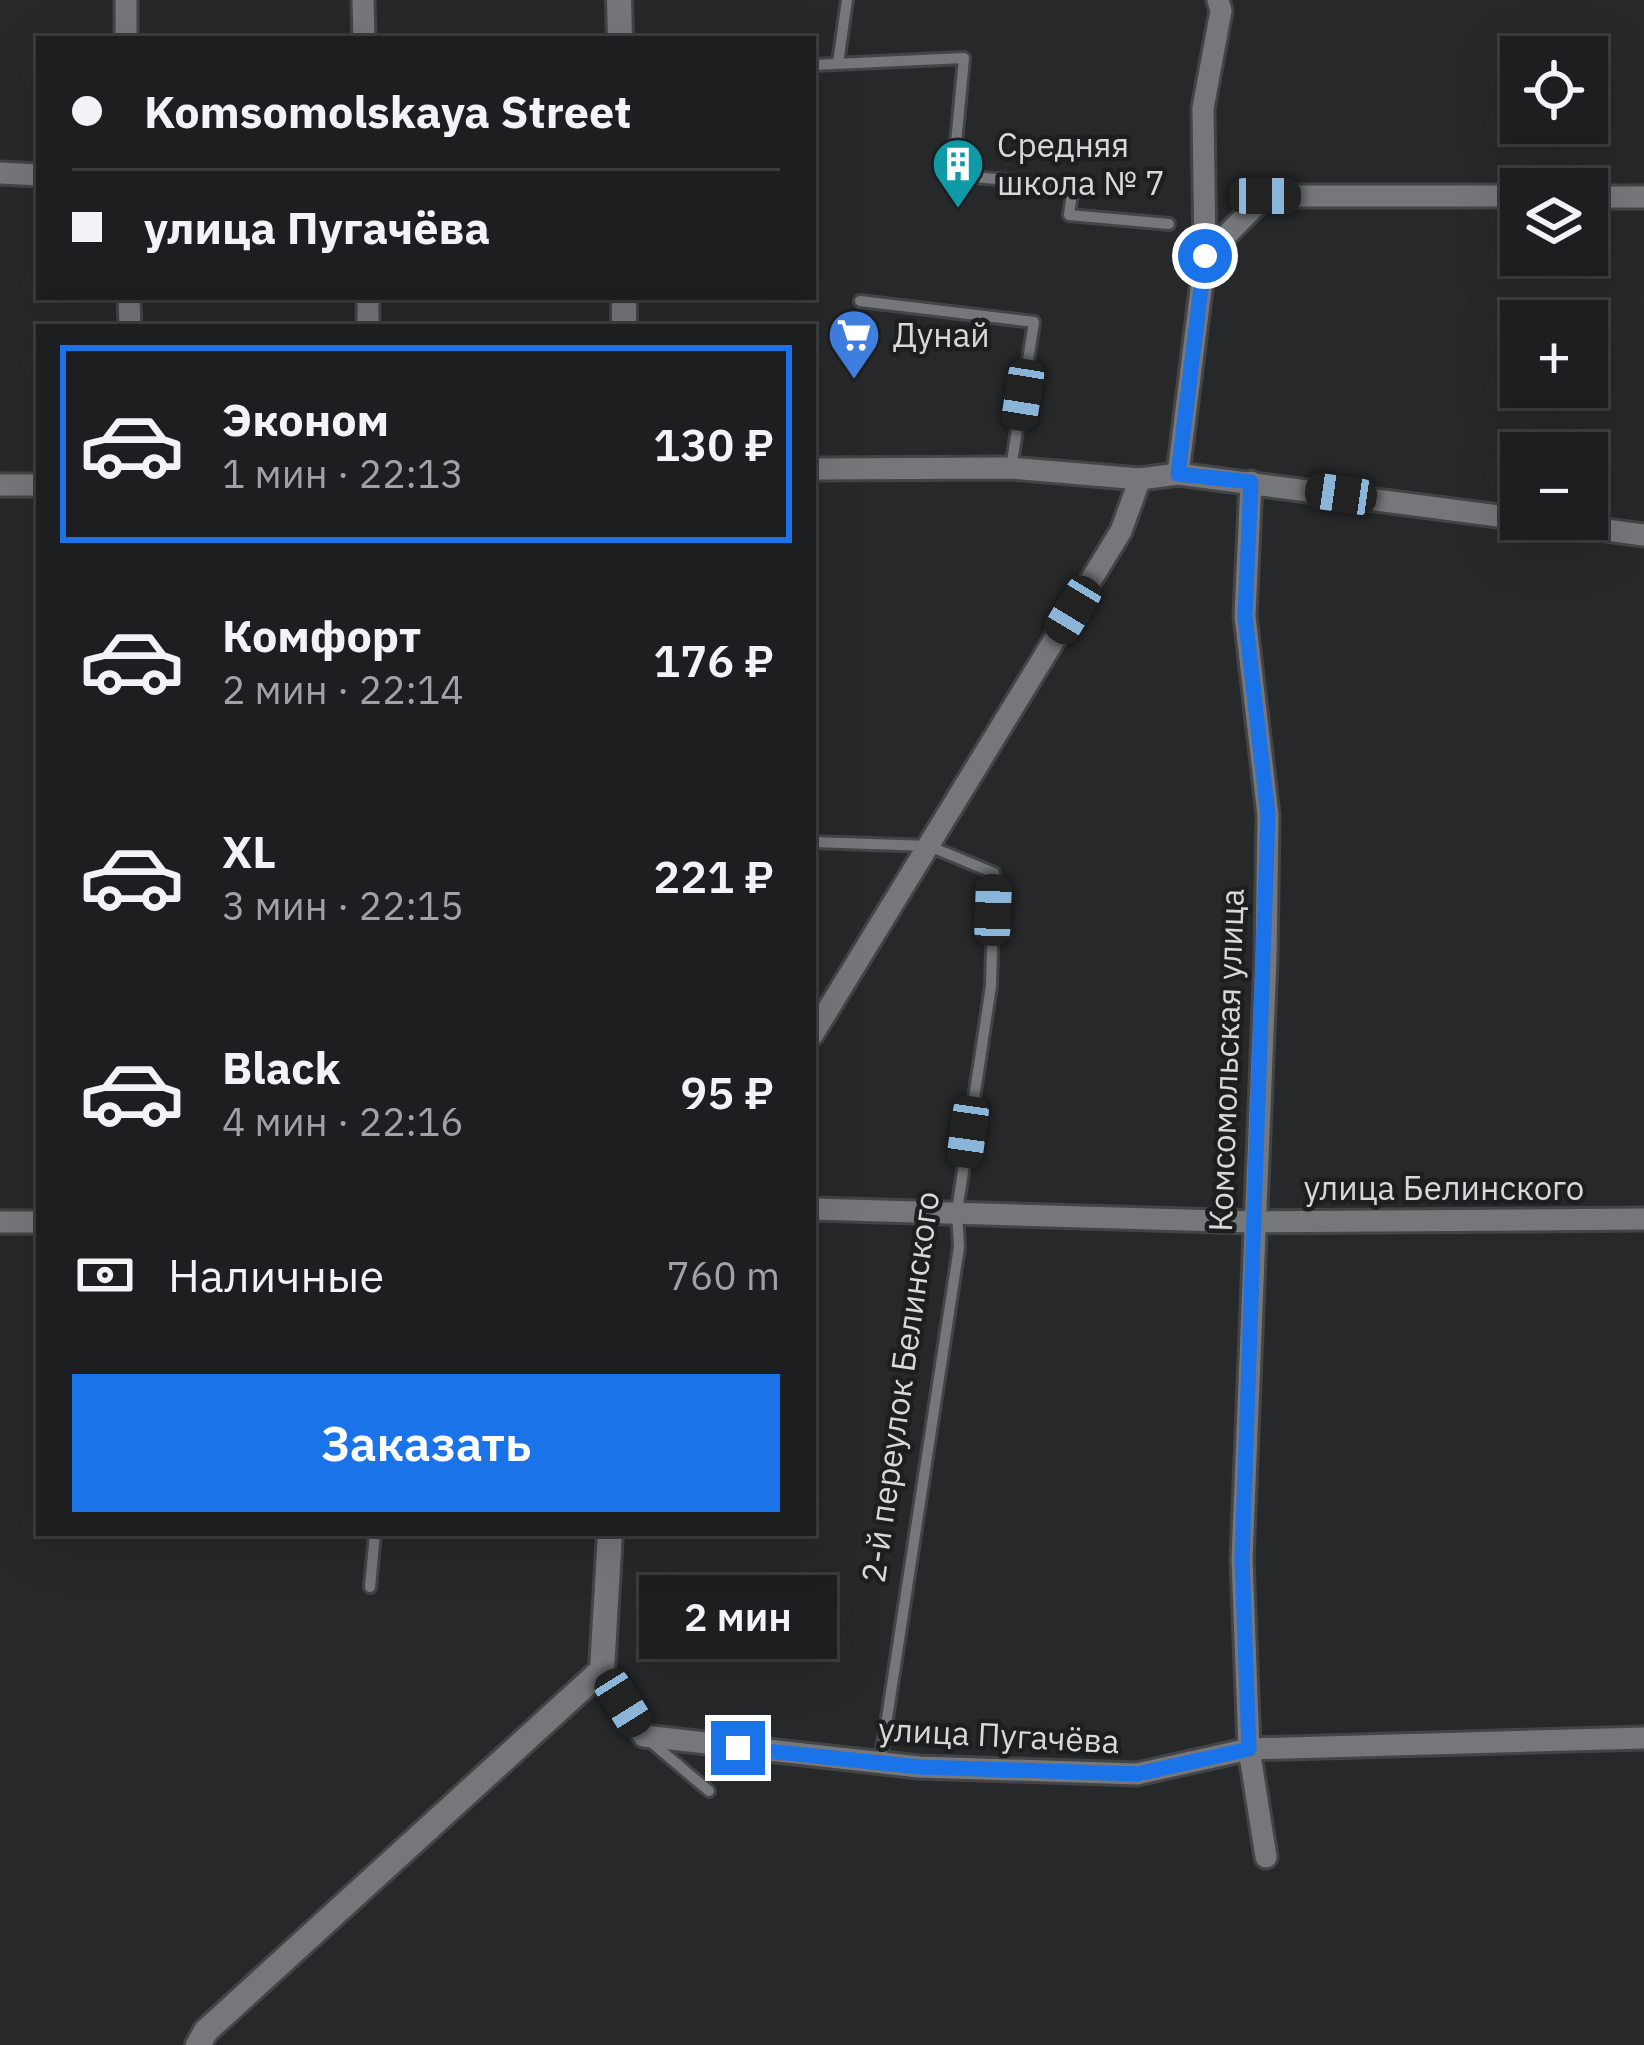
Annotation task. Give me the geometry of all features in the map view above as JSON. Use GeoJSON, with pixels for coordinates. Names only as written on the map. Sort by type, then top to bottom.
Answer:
{"type":"FeatureCollection","features":[{"type":"Feature","properties":{"kind":"street"},"geometry":{"type":"LineString","coordinates":[[126,0],[126,36]]}},
{"type":"Feature","properties":{"kind":"street"},"geometry":{"type":"LineString","coordinates":[[363,0],[364,36]]}},
{"type":"Feature","properties":{"kind":"street"},"geometry":{"type":"LineString","coordinates":[[619,0],[620,36]]}},
{"type":"Feature","properties":{"kind":"street"},"geometry":{"type":"LineString","coordinates":[[1178,474],[1205,256],[1203,108],[1219,0]]}},
{"type":"Feature","properties":{"kind":"street"},"geometry":{"type":"LineString","coordinates":[[0,173],[36,175]]}},
{"type":"Feature","properties":{"kind":"street"},"geometry":{"type":"LineString","coordinates":[[1205,256],[1265,196],[1500,196]]}},
{"type":"Feature","properties":{"kind":"street"},"geometry":{"type":"LineString","coordinates":[[1608,196],[1644,196]]}},
{"type":"Feature","properties":{"kind":"street"},"geometry":{"type":"LineString","coordinates":[[816,469],[1011,468],[1140,479],[1178,474],[1500,516]]}},
{"type":"Feature","properties":{"kind":"street"},"geometry":{"type":"LineString","coordinates":[[816,1029],[1121,532],[1140,479]]}},
{"type":"Feature","properties":{"kind":"street","name":"Комсомольская улица"},"geometry":{"type":"LineString","coordinates":[[1251,482],[1245,616],[1268,815],[1242,1559],[1249,1749],[1266,1857]]}},
{"type":"Feature","properties":{"kind":"street"},"geometry":{"type":"LineString","coordinates":[[0,484],[36,485]]}},
{"type":"Feature","properties":{"kind":"street"},"geometry":{"type":"LineString","coordinates":[[1608,530],[1644,535]]}},
{"type":"Feature","properties":{"kind":"street","name":"улица Белинского"},"geometry":{"type":"LineString","coordinates":[[816,1209],[1252,1222],[1644,1219]]}},
{"type":"Feature","properties":{"kind":"street"},"geometry":{"type":"LineString","coordinates":[[0,1222],[36,1222]]}},
{"type":"Feature","properties":{"kind":"street"},"geometry":{"type":"LineString","coordinates":[[610,1536],[602,1670],[644,1736]]}},
{"type":"Feature","properties":{"kind":"street"},"geometry":{"type":"LineString","coordinates":[[198,2045],[206,2031],[602,1670]]}},
{"type":"Feature","properties":{"kind":"street","name":"улица Пугачёва"},"geometry":{"type":"LineString","coordinates":[[644,1736],[880,1764],[1137,1774],[1249,1749],[1644,1738]]}},
{"type":"Feature","properties":{"kind":"lane"},"geometry":{"type":"LineString","coordinates":[[838,64],[847,0]]}},
{"type":"Feature","properties":{"kind":"lane"},"geometry":{"type":"LineString","coordinates":[[816,65],[964,58],[953,175],[1073,185],[1069,215],[1169,224]]}},
{"type":"Feature","properties":{"kind":"lane"},"geometry":{"type":"LineString","coordinates":[[860,301],[1034,322],[1011,468]]}},
{"type":"Feature","properties":{"kind":"lane","name":"2-й переулок Белинского"},"geometry":{"type":"LineString","coordinates":[[816,842],[929,846],[994,873],[991,986],[957,1210],[959,1247],[880,1764]]}},
{"type":"Feature","properties":{"kind":"lane"},"geometry":{"type":"LineString","coordinates":[[370,1587],[375,1536]]}},
{"type":"Feature","properties":{"kind":"lane"},"geometry":{"type":"LineString","coordinates":[[644,1736],[709,1791]]}},
{"type":"Feature","properties":{"kind":"place","name":"Средняя школа № 7"},"geometry":{"type":"Point","coordinates":[958,210]}},
{"type":"Feature","properties":{"kind":"place","name":"Дунай"},"geometry":{"type":"Point","coordinates":[854,381]}},
{"type":"Feature","properties":{"kind":"route"},"geometry":{"type":"LineString","coordinates":[[738,1748],[920,1767],[1137,1774],[1249,1749],[1242,1559],[1268,815],[1245,616],[1251,482],[1178,474],[1205,256]]}}]}
